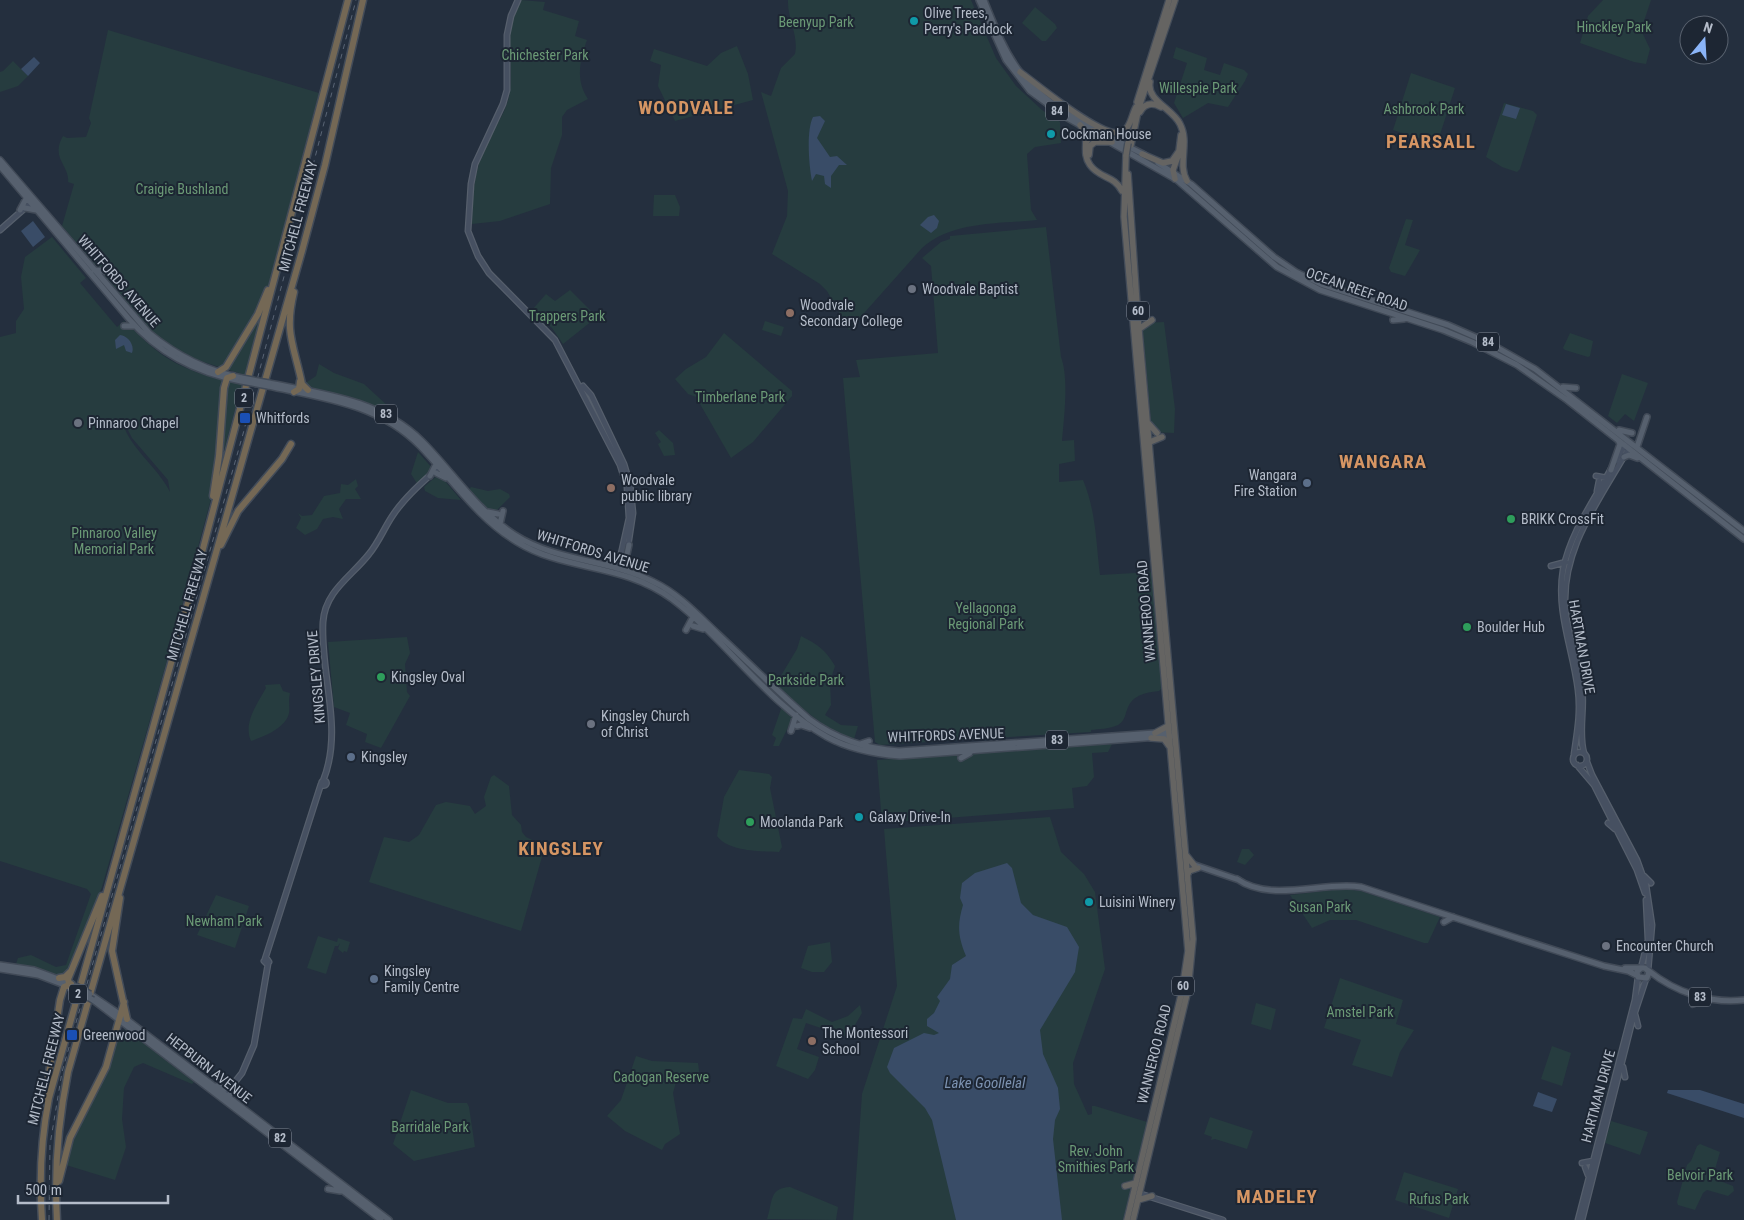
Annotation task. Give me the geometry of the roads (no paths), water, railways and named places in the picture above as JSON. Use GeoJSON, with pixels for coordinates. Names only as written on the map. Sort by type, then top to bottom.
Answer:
{"type":"FeatureCollection","features":[{"type":"Feature","properties":{"kind":"highway","name":"MITCHELL FREEWAY"},"geometry":{"type":"LineString","coordinates":[[42,1220],[40,1171],[43,1129],[65,1040],[207,532],[348,0]]}},
{"type":"Feature","properties":{"kind":"highway","name":"MITCHELL FREEWAY"},"geometry":{"type":"LineString","coordinates":[[57,1217],[55,1179],[62,1101],[75,1045],[302,251],[325,165],[363,0]]}},
{"type":"Feature","properties":{"kind":"highway","name":"60"},"geometry":{"type":"LineString","coordinates":[[1128,156],[1136,107],[1170,0]]}},
{"type":"Feature","properties":{"kind":"highway","name":"60"},"geometry":{"type":"LineString","coordinates":[[1129,144],[1175,0]]}},
{"type":"Feature","properties":{"kind":"highway"},"geometry":{"type":"LineString","coordinates":[[1153,66],[1150,92],[1179,121],[1184,137],[1183,172],[1187,181]]}},
{"type":"Feature","properties":{"kind":"highway"},"geometry":{"type":"LineString","coordinates":[[1020,72],[1069,109],[1112,132],[1118,133],[1125,130],[1136,107]]}},
{"type":"Feature","properties":{"kind":"highway"},"geometry":{"type":"LineString","coordinates":[[1134,126],[1141,110],[1153,104],[1171,115],[1181,133],[1181,149],[1173,175]]}},
{"type":"Feature","properties":{"kind":"highway"},"geometry":{"type":"LineString","coordinates":[[1080,124],[1086,133],[1086,156],[1091,166],[1101,175],[1115,180],[1123,193]]}},
{"type":"Feature","properties":{"kind":"highway"},"geometry":{"type":"LineString","coordinates":[[1086,143],[1096,131]]}},
{"type":"Feature","properties":{"kind":"highway"},"geometry":{"type":"LineString","coordinates":[[1142,154],[1163,163],[1172,161],[1179,151],[1181,133]]}},
{"type":"Feature","properties":{"kind":"highway"},"geometry":{"type":"LineString","coordinates":[[1112,142],[1098,141],[1092,144],[1089,152],[1091,161],[1099,171],[1109,175],[1121,175],[1124,169]]}},
{"type":"Feature","properties":{"kind":"highway"},"geometry":{"type":"LineString","coordinates":[[1173,175],[1184,155]]}},
{"type":"Feature","properties":{"kind":"highway","name":"WANNEROO ROAD"},"geometry":{"type":"LineString","coordinates":[[1127,1220],[1137,1191],[1176,1041],[1192,965],[1193,939],[1188,874],[1184,864],[1185,854],[1171,732],[1123,193],[1124,169],[1128,156]]}},
{"type":"Feature","properties":{"kind":"highway","name":"WANNEROO ROAD"},"geometry":{"type":"LineString","coordinates":[[1128,156],[1130,213],[1150,442],[1171,732],[1170,750],[1184,864],[1187,937],[1186,973],[1137,1191],[1133,1220]]}},
{"type":"Feature","properties":{"kind":"highway"},"geometry":{"type":"LineString","coordinates":[[302,251],[289,322],[292,347],[302,384],[308,390]]}},
{"type":"Feature","properties":{"kind":"highway"},"geometry":{"type":"LineString","coordinates":[[207,532],[219,461],[224,388],[227,376],[225,369],[263,304],[279,263]]}},
{"type":"Feature","properties":{"kind":"highway"},"geometry":{"type":"LineString","coordinates":[[1138,310],[1148,319],[1139,329]]}},
{"type":"Feature","properties":{"kind":"highway"},"geometry":{"type":"LineString","coordinates":[[297,390],[300,375]]}},
{"type":"Feature","properties":{"kind":"highway"},"geometry":{"type":"LineString","coordinates":[[1148,422],[1151,429],[1160,435],[1150,442]]}},
{"type":"Feature","properties":{"kind":"highway"},"geometry":{"type":"LineString","coordinates":[[210,570],[238,511],[282,459],[291,444]]}},
{"type":"Feature","properties":{"kind":"highway"},"geometry":{"type":"LineString","coordinates":[[1153,735],[1171,732]]}},
{"type":"Feature","properties":{"kind":"highway"},"geometry":{"type":"LineString","coordinates":[[1153,735],[1166,740],[1170,750]]}},
{"type":"Feature","properties":{"kind":"highway","name":"83"},"geometry":{"type":"LineString","coordinates":[[1185,854],[1199,867]]}},
{"type":"Feature","properties":{"kind":"highway"},"geometry":{"type":"LineString","coordinates":[[57,1217],[59,1178],[64,1152],[74,1128],[100,1082],[118,1028],[124,1019],[124,1002],[115,971],[112,943],[129,855]]}},
{"type":"Feature","properties":{"kind":"highway"},"geometry":{"type":"LineString","coordinates":[[43,1129],[45,1100],[62,994],[57,980],[68,975],[72,968],[116,861]]}},
{"type":"Feature","properties":{"kind":"highway"},"geometry":{"type":"LineString","coordinates":[[1188,874],[1189,871],[1199,867]]}},
{"type":"Feature","properties":{"kind":"highway"},"geometry":{"type":"LineString","coordinates":[[62,994],[71,986],[72,968]]}},
{"type":"Feature","properties":{"kind":"highway"},"geometry":{"type":"LineString","coordinates":[[1176,1041],[1179,1053]]}},
{"type":"Feature","properties":{"kind":"highway"},"geometry":{"type":"LineString","coordinates":[[1125,1186],[1152,1196]]}},
{"type":"Feature","properties":{"kind":"main road"},"geometry":{"type":"LineString","coordinates":[[518,0],[507,35],[507,90],[504,104],[475,164],[471,184],[470,229],[483,262],[552,333],[624,464],[630,484],[633,513],[625,563],[628,571]]}},
{"type":"Feature","properties":{"kind":"main road","name":"OCEAN REEF ROAD"},"geometry":{"type":"LineString","coordinates":[[979,0],[1000,50],[1015,74],[1043,102],[1080,124],[1142,154],[1173,175],[1267,259],[1290,276],[1320,290],[1472,342],[1517,365],[1550,387],[1618,440],[1637,447],[1744,532]]}},
{"type":"Feature","properties":{"kind":"main road","name":"OCEAN REEF ROAD"},"geometry":{"type":"LineString","coordinates":[[984,0],[1006,50],[1020,72],[1057,107],[1112,142],[1187,181],[1282,263],[1306,277],[1448,325],[1519,359],[1558,385],[1600,417],[1666,479],[1744,539]]}},
{"type":"Feature","properties":{"kind":"main road","name":"WHITFORDS AVENUE"},"geometry":{"type":"LineString","coordinates":[[0,160],[39,211],[134,326],[171,355],[194,368],[297,390],[371,411],[410,437],[480,506],[521,539],[553,553],[619,570],[660,592],[693,617],[796,715],[817,731],[849,746],[900,756],[976,751],[1171,732]]}},
{"type":"Feature","properties":{"kind":"main road","name":"WHITFORDS AVENUE"},"geometry":{"type":"LineString","coordinates":[[0,166],[149,333],[184,357],[227,376]]}},
{"type":"Feature","properties":{"kind":"main road"},"geometry":{"type":"LineString","coordinates":[[0,228],[32,200]]}},
{"type":"Feature","properties":{"kind":"main road"},"geometry":{"type":"LineString","coordinates":[[1218,208],[1234,219],[1242,221]]}},
{"type":"Feature","properties":{"kind":"main road"},"geometry":{"type":"LineString","coordinates":[[23,209],[39,211]]}},
{"type":"Feature","properties":{"kind":"main road"},"geometry":{"type":"LineString","coordinates":[[93,270],[105,271]]}},
{"type":"Feature","properties":{"kind":"main road"},"geometry":{"type":"LineString","coordinates":[[1393,320],[1412,320]]}},
{"type":"Feature","properties":{"kind":"main road"},"geometry":{"type":"LineString","coordinates":[[124,326],[134,326]]}},
{"type":"Feature","properties":{"kind":"main road"},"geometry":{"type":"LineString","coordinates":[[1558,385],[1577,388],[1579,401]]}},
{"type":"Feature","properties":{"kind":"main road","name":"WHITFORDS AVENUE"},"geometry":{"type":"LineString","coordinates":[[297,390],[308,390],[346,398],[379,410],[413,433],[474,508],[500,531],[527,548],[559,560],[628,571],[656,583],[682,600],[818,726],[838,737],[856,744],[883,750],[914,750],[1153,735]]}},
{"type":"Feature","properties":{"kind":"main road"},"geometry":{"type":"LineString","coordinates":[[587,396],[613,450],[625,481],[629,518],[619,570]]}},
{"type":"Feature","properties":{"kind":"main road"},"geometry":{"type":"LineString","coordinates":[[1600,417],[1622,432],[1632,433]]}},
{"type":"Feature","properties":{"kind":"main road"},"geometry":{"type":"LineString","coordinates":[[1637,447],[1647,417]]}},
{"type":"Feature","properties":{"kind":"main road"},"geometry":{"type":"LineString","coordinates":[[1611,470],[1620,444],[1618,440]]}},
{"type":"Feature","properties":{"kind":"main road","name":"HARTMAN DRIVE"},"geometry":{"type":"LineString","coordinates":[[1584,753],[1582,743],[1584,701],[1566,613],[1566,585],[1572,552],[1624,457],[1628,444]]}},
{"type":"Feature","properties":{"kind":"main road","name":"HARTMAN DRIVE"},"geometry":{"type":"LineString","coordinates":[[1574,754],[1579,724],[1579,698],[1564,622],[1562,580],[1574,534],[1628,444]]}},
{"type":"Feature","properties":{"kind":"main road"},"geometry":{"type":"LineString","coordinates":[[1624,457],[1634,456],[1666,479]]}},
{"type":"Feature","properties":{"kind":"main road"},"geometry":{"type":"LineString","coordinates":[[430,476],[440,467]]}},
{"type":"Feature","properties":{"kind":"main road","name":"KINGSLEY DRIVE"},"geometry":{"type":"LineString","coordinates":[[324,783],[334,729],[325,628],[328,608],[339,588],[372,553],[398,511],[440,467]]}},
{"type":"Feature","properties":{"kind":"main road","name":"KINGSLEY DRIVE"},"geometry":{"type":"LineString","coordinates":[[224,1095],[240,1072],[253,1043],[267,961],[274,934],[324,783],[330,754],[332,728],[323,628],[326,607],[338,587],[372,550],[400,506],[430,476]]}},
{"type":"Feature","properties":{"kind":"main road"},"geometry":{"type":"LineString","coordinates":[[1596,495],[1598,478],[1607,478]]}},
{"type":"Feature","properties":{"kind":"main road"},"geometry":{"type":"LineString","coordinates":[[480,506],[492,514],[500,512],[500,524]]}},
{"type":"Feature","properties":{"kind":"main road"},"geometry":{"type":"LineString","coordinates":[[1594,518],[1595,508]]}},
{"type":"Feature","properties":{"kind":"main road"},"geometry":{"type":"LineString","coordinates":[[619,570],[629,545]]}},
{"type":"Feature","properties":{"kind":"main road"},"geometry":{"type":"LineString","coordinates":[[553,553],[559,560]]}},
{"type":"Feature","properties":{"kind":"main road"},"geometry":{"type":"LineString","coordinates":[[593,562],[620,561]]}},
{"type":"Feature","properties":{"kind":"main road"},"geometry":{"type":"LineString","coordinates":[[1551,566],[1566,562]]}},
{"type":"Feature","properties":{"kind":"main road"},"geometry":{"type":"LineString","coordinates":[[1559,569],[1562,580]]}},
{"type":"Feature","properties":{"kind":"main road"},"geometry":{"type":"LineString","coordinates":[[686,630],[693,617]]}},
{"type":"Feature","properties":{"kind":"main road"},"geometry":{"type":"LineString","coordinates":[[693,626],[698,626],[712,635]]}},
{"type":"Feature","properties":{"kind":"main road"},"geometry":{"type":"LineString","coordinates":[[791,731],[796,715]]}},
{"type":"Feature","properties":{"kind":"main road"},"geometry":{"type":"LineString","coordinates":[[797,726],[801,725],[817,731]]}},
{"type":"Feature","properties":{"kind":"main road"},"geometry":{"type":"LineString","coordinates":[[856,744],[869,741]]}},
{"type":"Feature","properties":{"kind":"main road"},"geometry":{"type":"LineString","coordinates":[[961,758],[976,751]]}},
{"type":"Feature","properties":{"kind":"main road"},"geometry":{"type":"LineString","coordinates":[[1638,977],[1648,940],[1647,904],[1640,878],[1594,785],[1573,761],[1574,754],[1579,752],[1584,753],[1587,758],[1587,762],[1642,873],[1646,885],[1652,925],[1646,978]]}},
{"type":"Feature","properties":{"kind":"main road"},"geometry":{"type":"LineString","coordinates":[[1577,765],[1581,766],[1587,762]]}},
{"type":"Feature","properties":{"kind":"main road"},"geometry":{"type":"LineString","coordinates":[[1608,823],[1618,832]]}},
{"type":"Feature","properties":{"kind":"main road","name":"83"},"geometry":{"type":"LineString","coordinates":[[1184,864],[1237,880],[1277,889],[1336,884],[1361,887],[1469,921]]}},
{"type":"Feature","properties":{"kind":"main road"},"geometry":{"type":"LineString","coordinates":[[1642,873],[1651,883]]}},
{"type":"Feature","properties":{"kind":"main road","name":"83"},"geometry":{"type":"LineString","coordinates":[[1420,906],[1444,911],[1523,940],[1628,971],[1638,977],[1659,980]]}},
{"type":"Feature","properties":{"kind":"main road"},"geometry":{"type":"LineString","coordinates":[[1444,922],[1454,917]]}},
{"type":"Feature","properties":{"kind":"main road","name":"KINGSLEY DRIVE"},"geometry":{"type":"LineString","coordinates":[[232,1086],[244,1068],[256,1040],[267,961]]}},
{"type":"Feature","properties":{"kind":"main road","name":"83"},"geometry":{"type":"LineString","coordinates":[[1595,962],[1640,968],[1676,988],[1709,999],[1744,1000]]}},
{"type":"Feature","properties":{"kind":"main road","name":"HEPBURN AVENUE"},"geometry":{"type":"LineString","coordinates":[[0,965],[28,969],[71,986],[94,998],[211,1084],[381,1220]]}},
{"type":"Feature","properties":{"kind":"main road","name":"HEPBURN AVENUE"},"geometry":{"type":"LineString","coordinates":[[0,969],[29,973],[57,980]]}},
{"type":"Feature","properties":{"kind":"main road","name":"HARTMAN DRIVE"},"geometry":{"type":"LineString","coordinates":[[1578,1220],[1635,1000],[1638,977]]}},
{"type":"Feature","properties":{"kind":"main road","name":"HARTMAN DRIVE"},"geometry":{"type":"LineString","coordinates":[[1584,1220],[1584,1213],[1622,1063],[1646,978]]}},
{"type":"Feature","properties":{"kind":"main road"},"geometry":{"type":"LineString","coordinates":[[1693,1004],[1709,999]]}},
{"type":"Feature","properties":{"kind":"main road"},"geometry":{"type":"LineString","coordinates":[[1635,1013],[1638,1026]]}},
{"type":"Feature","properties":{"kind":"main road","name":"HEPBURN AVENUE"},"geometry":{"type":"LineString","coordinates":[[124,1019],[175,1062],[224,1095],[389,1220]]}},
{"type":"Feature","properties":{"kind":"main road"},"geometry":{"type":"LineString","coordinates":[[167,1050],[177,1060],[175,1062]]}},
{"type":"Feature","properties":{"kind":"main road"},"geometry":{"type":"LineString","coordinates":[[1622,1063],[1625,1077]]}},
{"type":"Feature","properties":{"kind":"main road"},"geometry":{"type":"LineString","coordinates":[[224,1095],[232,1086]]}},
{"type":"Feature","properties":{"kind":"main road"},"geometry":{"type":"LineString","coordinates":[[1588,1176],[1583,1165],[1592,1161]]}},
{"type":"Feature","properties":{"kind":"main road"},"geometry":{"type":"LineString","coordinates":[[328,1189],[336,1189],[353,1198]]}},
{"type":"Feature","properties":{"kind":"main road"},"geometry":{"type":"LineString","coordinates":[[1152,1196],[1223,1220]]}},
{"type":"Feature","properties":{"kind":"water"},"geometry":{"type":"Polygon","coordinates":[[[34,57],[40,63],[28,76],[21,69],[34,57]]]}},
{"type":"Feature","properties":{"kind":"water"},"geometry":{"type":"Polygon","coordinates":[[[1506,104],[1520,108],[1516,119],[1502,115],[1506,104]]]}},
{"type":"Feature","properties":{"kind":"water"},"geometry":{"type":"Polygon","coordinates":[[[820,116],[825,121],[817,138],[830,157],[837,156],[847,165],[839,165],[831,176],[831,188],[825,184],[824,176],[816,174],[812,181],[811,175],[809,131],[813,117],[820,116]]]}},
{"type":"Feature","properties":{"kind":"water"},"geometry":{"type":"Polygon","coordinates":[[[934,215],[939,221],[937,228],[931,233],[920,225],[928,217],[934,215]]]}},
{"type":"Feature","properties":{"kind":"water"},"geometry":{"type":"Polygon","coordinates":[[[33,221],[45,237],[33,247],[21,231],[33,221]]]}},
{"type":"Feature","properties":{"kind":"water"},"geometry":{"type":"Polygon","coordinates":[[[120,335],[130,341],[133,347],[132,353],[126,351],[124,345],[116,349],[115,340],[120,335]]]}},
{"type":"Feature","properties":{"kind":"water","name":"Lake Goollelal"},"geometry":{"type":"Polygon","coordinates":[[[1007,863],[1012,868],[1021,903],[1033,915],[1067,927],[1079,947],[1075,972],[1040,1030],[1043,1054],[1058,1088],[1060,1109],[1055,1120],[1053,1139],[1062,1220],[956,1220],[932,1120],[925,1108],[890,1073],[887,1067],[894,1048],[924,1033],[934,1035],[939,1033],[927,1026],[927,1019],[934,1013],[940,1001],[937,997],[950,979],[952,965],[966,956],[959,931],[963,905],[960,898],[962,883],[975,873],[1007,863]]]}},
{"type":"Feature","properties":{"kind":"water"},"geometry":{"type":"Polygon","coordinates":[[[1668,1090],[1700,1090],[1744,1104],[1744,1118],[1667,1093],[1668,1090]]]}},
{"type":"Feature","properties":{"kind":"water"},"geometry":{"type":"Polygon","coordinates":[[[1538,1092],[1557,1099],[1552,1112],[1533,1106],[1538,1092]]]}},
{"type":"Feature","properties":{"kind":"railway"},"geometry":{"type":"LineString","coordinates":[[49,1220],[50,1145],[62,1072],[243,434],[356,0]]}},
{"type":"Feature","properties":{"kind":"place","name":"Olive Trees, Perry's Paddock"},"geometry":{"type":"Point","coordinates":[914,21]}},
{"type":"Feature","properties":{"kind":"place","name":"Cockman House"},"geometry":{"type":"Point","coordinates":[1051,134]}},
{"type":"Feature","properties":{"kind":"place","name":"Woodvale Baptist"},"geometry":{"type":"Point","coordinates":[912,289]}},
{"type":"Feature","properties":{"kind":"place","name":"Woodvale Secondary College"},"geometry":{"type":"Point","coordinates":[790,313]}},
{"type":"Feature","properties":{"kind":"place","name":"Whitfords"},"geometry":{"type":"Point","coordinates":[245,418]}},
{"type":"Feature","properties":{"kind":"place","name":"Pinnaroo Chapel"},"geometry":{"type":"Point","coordinates":[78,423]}},
{"type":"Feature","properties":{"kind":"place","name":"Wangara Fire Station"},"geometry":{"type":"Point","coordinates":[1307,483]}},
{"type":"Feature","properties":{"kind":"place","name":"Woodvale public library"},"geometry":{"type":"Point","coordinates":[611,488]}},
{"type":"Feature","properties":{"kind":"place","name":"BRIKK CrossFit"},"geometry":{"type":"Point","coordinates":[1511,519]}},
{"type":"Feature","properties":{"kind":"place","name":"Boulder Hub"},"geometry":{"type":"Point","coordinates":[1467,627]}},
{"type":"Feature","properties":{"kind":"place","name":"Kingsley Oval"},"geometry":{"type":"Point","coordinates":[381,677]}},
{"type":"Feature","properties":{"kind":"place","name":"Kingsley Church of Christ"},"geometry":{"type":"Point","coordinates":[591,724]}},
{"type":"Feature","properties":{"kind":"place","name":"Kingsley"},"geometry":{"type":"Point","coordinates":[351,757]}},
{"type":"Feature","properties":{"kind":"place","name":"Galaxy Drive-In"},"geometry":{"type":"Point","coordinates":[859,817]}},
{"type":"Feature","properties":{"kind":"place","name":"Moolanda Park"},"geometry":{"type":"Point","coordinates":[750,822]}},
{"type":"Feature","properties":{"kind":"place","name":"Luisini Winery"},"geometry":{"type":"Point","coordinates":[1089,902]}},
{"type":"Feature","properties":{"kind":"place","name":"Encounter Church"},"geometry":{"type":"Point","coordinates":[1606,946]}},
{"type":"Feature","properties":{"kind":"place","name":"Kingsley Family Centre"},"geometry":{"type":"Point","coordinates":[374,979]}},
{"type":"Feature","properties":{"kind":"place","name":"Greenwood"},"geometry":{"type":"Point","coordinates":[72,1035]}},
{"type":"Feature","properties":{"kind":"place","name":"The Montessori School"},"geometry":{"type":"Point","coordinates":[812,1041]}},
{"type":"Feature","properties":{"kind":"district","name":"WOODVALE"},"geometry":{"type":"Point","coordinates":[686,107]}},
{"type":"Feature","properties":{"kind":"district","name":"PEARSALL"},"geometry":{"type":"Point","coordinates":[1431,141]}},
{"type":"Feature","properties":{"kind":"district","name":"WANGARA"},"geometry":{"type":"Point","coordinates":[1383,461]}},
{"type":"Feature","properties":{"kind":"district","name":"KINGSLEY"},"geometry":{"type":"Point","coordinates":[561,848]}},
{"type":"Feature","properties":{"kind":"district","name":"MADELEY"},"geometry":{"type":"Point","coordinates":[1277,1196]}},
{"type":"Feature","properties":{"kind":"park label","name":"Beenyup Park"},"geometry":{"type":"Point","coordinates":[816,22]}},
{"type":"Feature","properties":{"kind":"park label","name":"Hinckley Park"},"geometry":{"type":"Point","coordinates":[1614,27]}},
{"type":"Feature","properties":{"kind":"park label","name":"Chichester Park"},"geometry":{"type":"Point","coordinates":[545,55]}},
{"type":"Feature","properties":{"kind":"park label","name":"Willespie Park"},"geometry":{"type":"Point","coordinates":[1198,88]}},
{"type":"Feature","properties":{"kind":"park label","name":"Ashbrook Park"},"geometry":{"type":"Point","coordinates":[1424,109]}},
{"type":"Feature","properties":{"kind":"park label","name":"Craigie Bushland"},"geometry":{"type":"Point","coordinates":[182,189]}},
{"type":"Feature","properties":{"kind":"park label","name":"Trappers Park"},"geometry":{"type":"Point","coordinates":[567,316]}},
{"type":"Feature","properties":{"kind":"park label","name":"Timberlane Park"},"geometry":{"type":"Point","coordinates":[740,397]}},
{"type":"Feature","properties":{"kind":"park label","name":"Pinnaroo Valley Memorial Park"},"geometry":{"type":"Point","coordinates":[114,542]}},
{"type":"Feature","properties":{"kind":"park label","name":"Yellagonga Regional Park"},"geometry":{"type":"Point","coordinates":[986,616]}},
{"type":"Feature","properties":{"kind":"park label","name":"Parkside Park"},"geometry":{"type":"Point","coordinates":[806,680]}},
{"type":"Feature","properties":{"kind":"park label","name":"Susan Park"},"geometry":{"type":"Point","coordinates":[1320,907]}},
{"type":"Feature","properties":{"kind":"park label","name":"Newham Park"},"geometry":{"type":"Point","coordinates":[224,921]}},
{"type":"Feature","properties":{"kind":"park label","name":"Amstel Park"},"geometry":{"type":"Point","coordinates":[1360,1012]}},
{"type":"Feature","properties":{"kind":"park label","name":"Cadogan Reserve"},"geometry":{"type":"Point","coordinates":[661,1077]}},
{"type":"Feature","properties":{"kind":"park label","name":"Barridale Park"},"geometry":{"type":"Point","coordinates":[430,1127]}},
{"type":"Feature","properties":{"kind":"park label","name":"Rev. John Smithies Park"},"geometry":{"type":"Point","coordinates":[1096,1160]}},
{"type":"Feature","properties":{"kind":"park label","name":"Belvoir Park"},"geometry":{"type":"Point","coordinates":[1700,1175]}},
{"type":"Feature","properties":{"kind":"park label","name":"Rufus Park"},"geometry":{"type":"Point","coordinates":[1439,1199]}}]}
